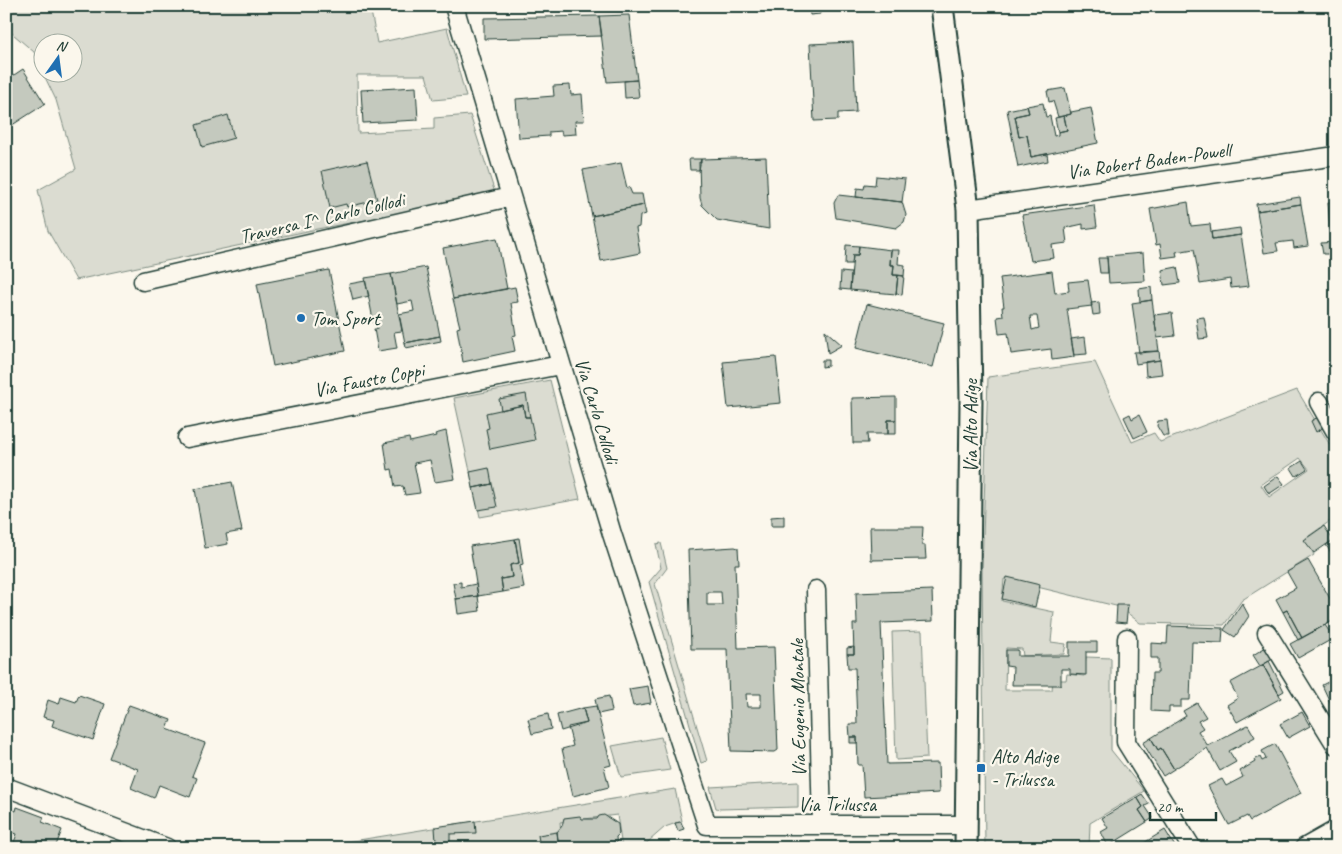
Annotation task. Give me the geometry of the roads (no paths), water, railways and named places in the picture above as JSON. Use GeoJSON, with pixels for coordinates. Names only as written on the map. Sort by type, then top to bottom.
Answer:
{"type":"FeatureCollection","features":[{"type":"Feature","properties":{"kind":"street","name":"Via Carlo Collodi"},"geometry":{"type":"LineString","coordinates":[[454,6],[560,365],[706,825]]}},
{"type":"Feature","properties":{"kind":"street","name":"Via Alto Adige"},"geometry":{"type":"LineString","coordinates":[[942,6],[968,209],[971,401],[966,848]]}},
{"type":"Feature","properties":{"kind":"street","name":"Via Robert Baden-Powell"},"geometry":{"type":"LineString","coordinates":[[968,209],[1336,156]]}},
{"type":"Feature","properties":{"kind":"street","name":"Traversa I^ Carlo Collodi"},"geometry":{"type":"LineString","coordinates":[[143,281],[510,197]]}},
{"type":"Feature","properties":{"kind":"street","name":"Via Fausto Coppi"},"geometry":{"type":"LineString","coordinates":[[187,438],[560,365]]}},
{"type":"Feature","properties":{"kind":"street"},"geometry":{"type":"LineString","coordinates":[[1319,402],[1336,432]]}},
{"type":"Feature","properties":{"kind":"street","name":"Via Eugenio Montale"},"geometry":{"type":"LineString","coordinates":[[816,590],[822,825]]}},
{"type":"Feature","properties":{"kind":"street"},"geometry":{"type":"LineString","coordinates":[[1267,633],[1336,745]]}},
{"type":"Feature","properties":{"kind":"street"},"geometry":{"type":"LineString","coordinates":[[1127,638],[1126,742],[1192,848]]}},
{"type":"Feature","properties":{"kind":"street"},"geometry":{"type":"LineString","coordinates":[[6,787],[167,848]]}},
{"type":"Feature","properties":{"kind":"street","name":"Via Trilussa"},"geometry":{"type":"LineString","coordinates":[[706,825],[967,825]]}},
{"type":"Feature","properties":{"kind":"street"},"geometry":{"type":"LineString","coordinates":[[1304,848],[1336,830]]}},
{"type":"Feature","properties":{"kind":"place","name":"Tom Sport"},"geometry":{"type":"Point","coordinates":[301,318]}},
{"type":"Feature","properties":{"kind":"place","name":"Alto Adige - Trilussa"},"geometry":{"type":"Point","coordinates":[981,768]}}]}
